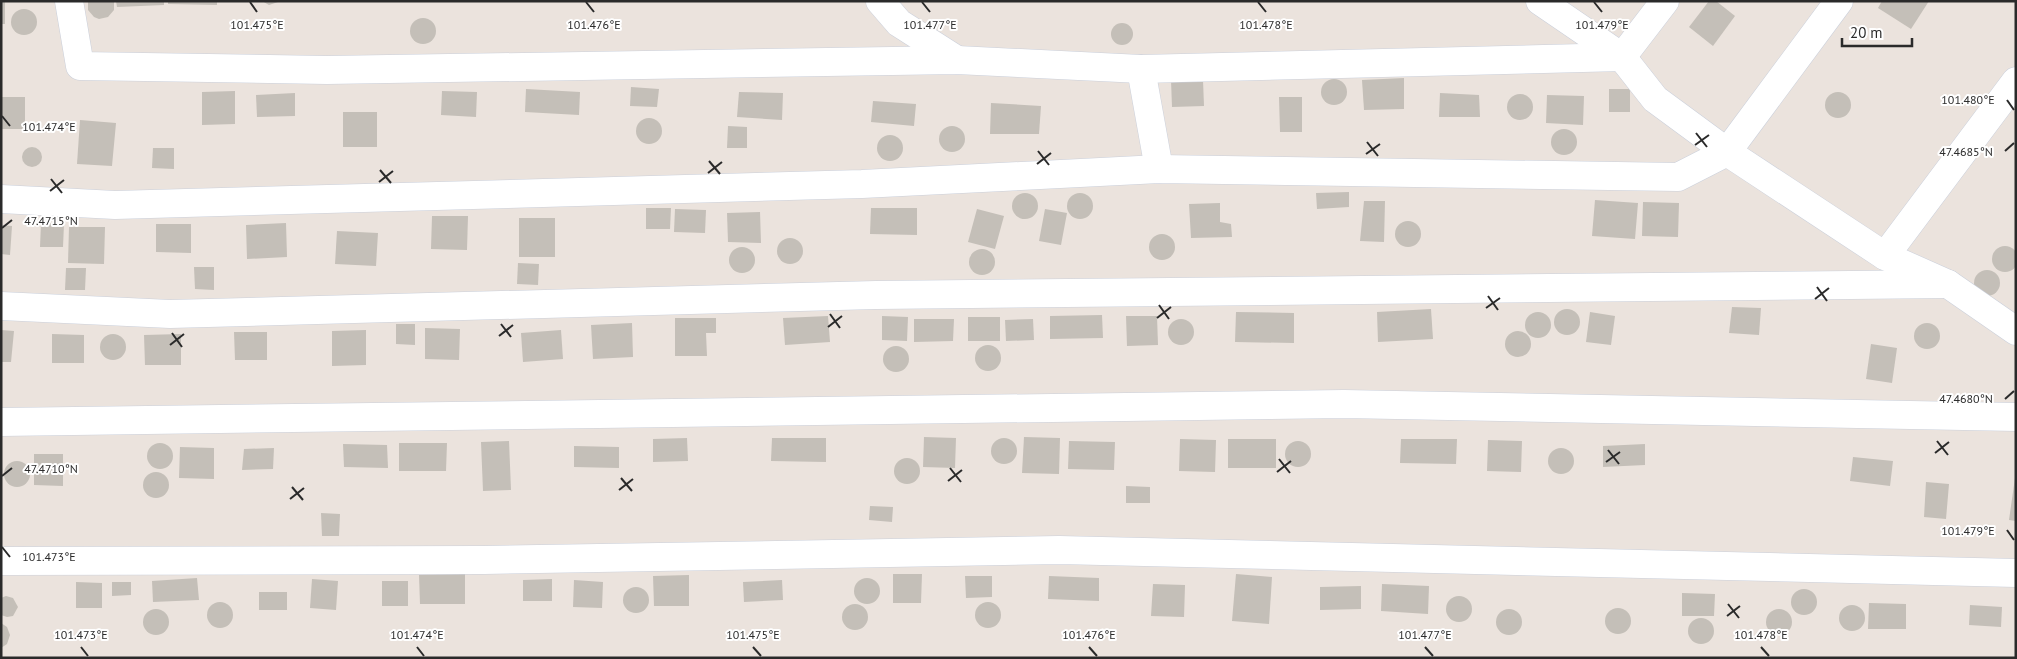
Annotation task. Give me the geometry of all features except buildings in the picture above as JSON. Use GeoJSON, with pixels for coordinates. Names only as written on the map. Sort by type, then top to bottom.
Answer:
{"type":"FeatureCollection","features":[{"type":"Feature","properties":{"kind":"street"},"geometry":{"type":"LineString","coordinates":[[69,1],[80,66],[327,70],[957,60],[1141,69],[1622,57]]}},
{"type":"Feature","properties":{"kind":"street"},"geometry":{"type":"LineString","coordinates":[[880,1],[899,23],[957,60]]}},
{"type":"Feature","properties":{"kind":"street"},"geometry":{"type":"LineString","coordinates":[[1540,1],[1622,57],[1655,99],[1726,152],[1885,256],[1948,284],[2016,331]]}},
{"type":"Feature","properties":{"kind":"street"},"geometry":{"type":"LineString","coordinates":[[1622,57],[1664,1]]}},
{"type":"Feature","properties":{"kind":"street"},"geometry":{"type":"LineString","coordinates":[[1,199],[115,204],[165,203],[862,184],[1158,169],[1678,177],[1726,152],[1839,1]]}},
{"type":"Feature","properties":{"kind":"street"},"geometry":{"type":"LineString","coordinates":[[1141,69],[1158,169]]}},
{"type":"Feature","properties":{"kind":"street"},"geometry":{"type":"LineString","coordinates":[[1885,256],[2016,81]]}},
{"type":"Feature","properties":{"kind":"street"},"geometry":{"type":"LineString","coordinates":[[1,306],[170,314],[876,295],[1948,284]]}},
{"type":"Feature","properties":{"kind":"street"},"geometry":{"type":"LineString","coordinates":[[1,422],[1344,404],[2016,417]]}},
{"type":"Feature","properties":{"kind":"street"},"geometry":{"type":"LineString","coordinates":[[1,561],[474,560],[1059,550],[2016,573]]}}]}
